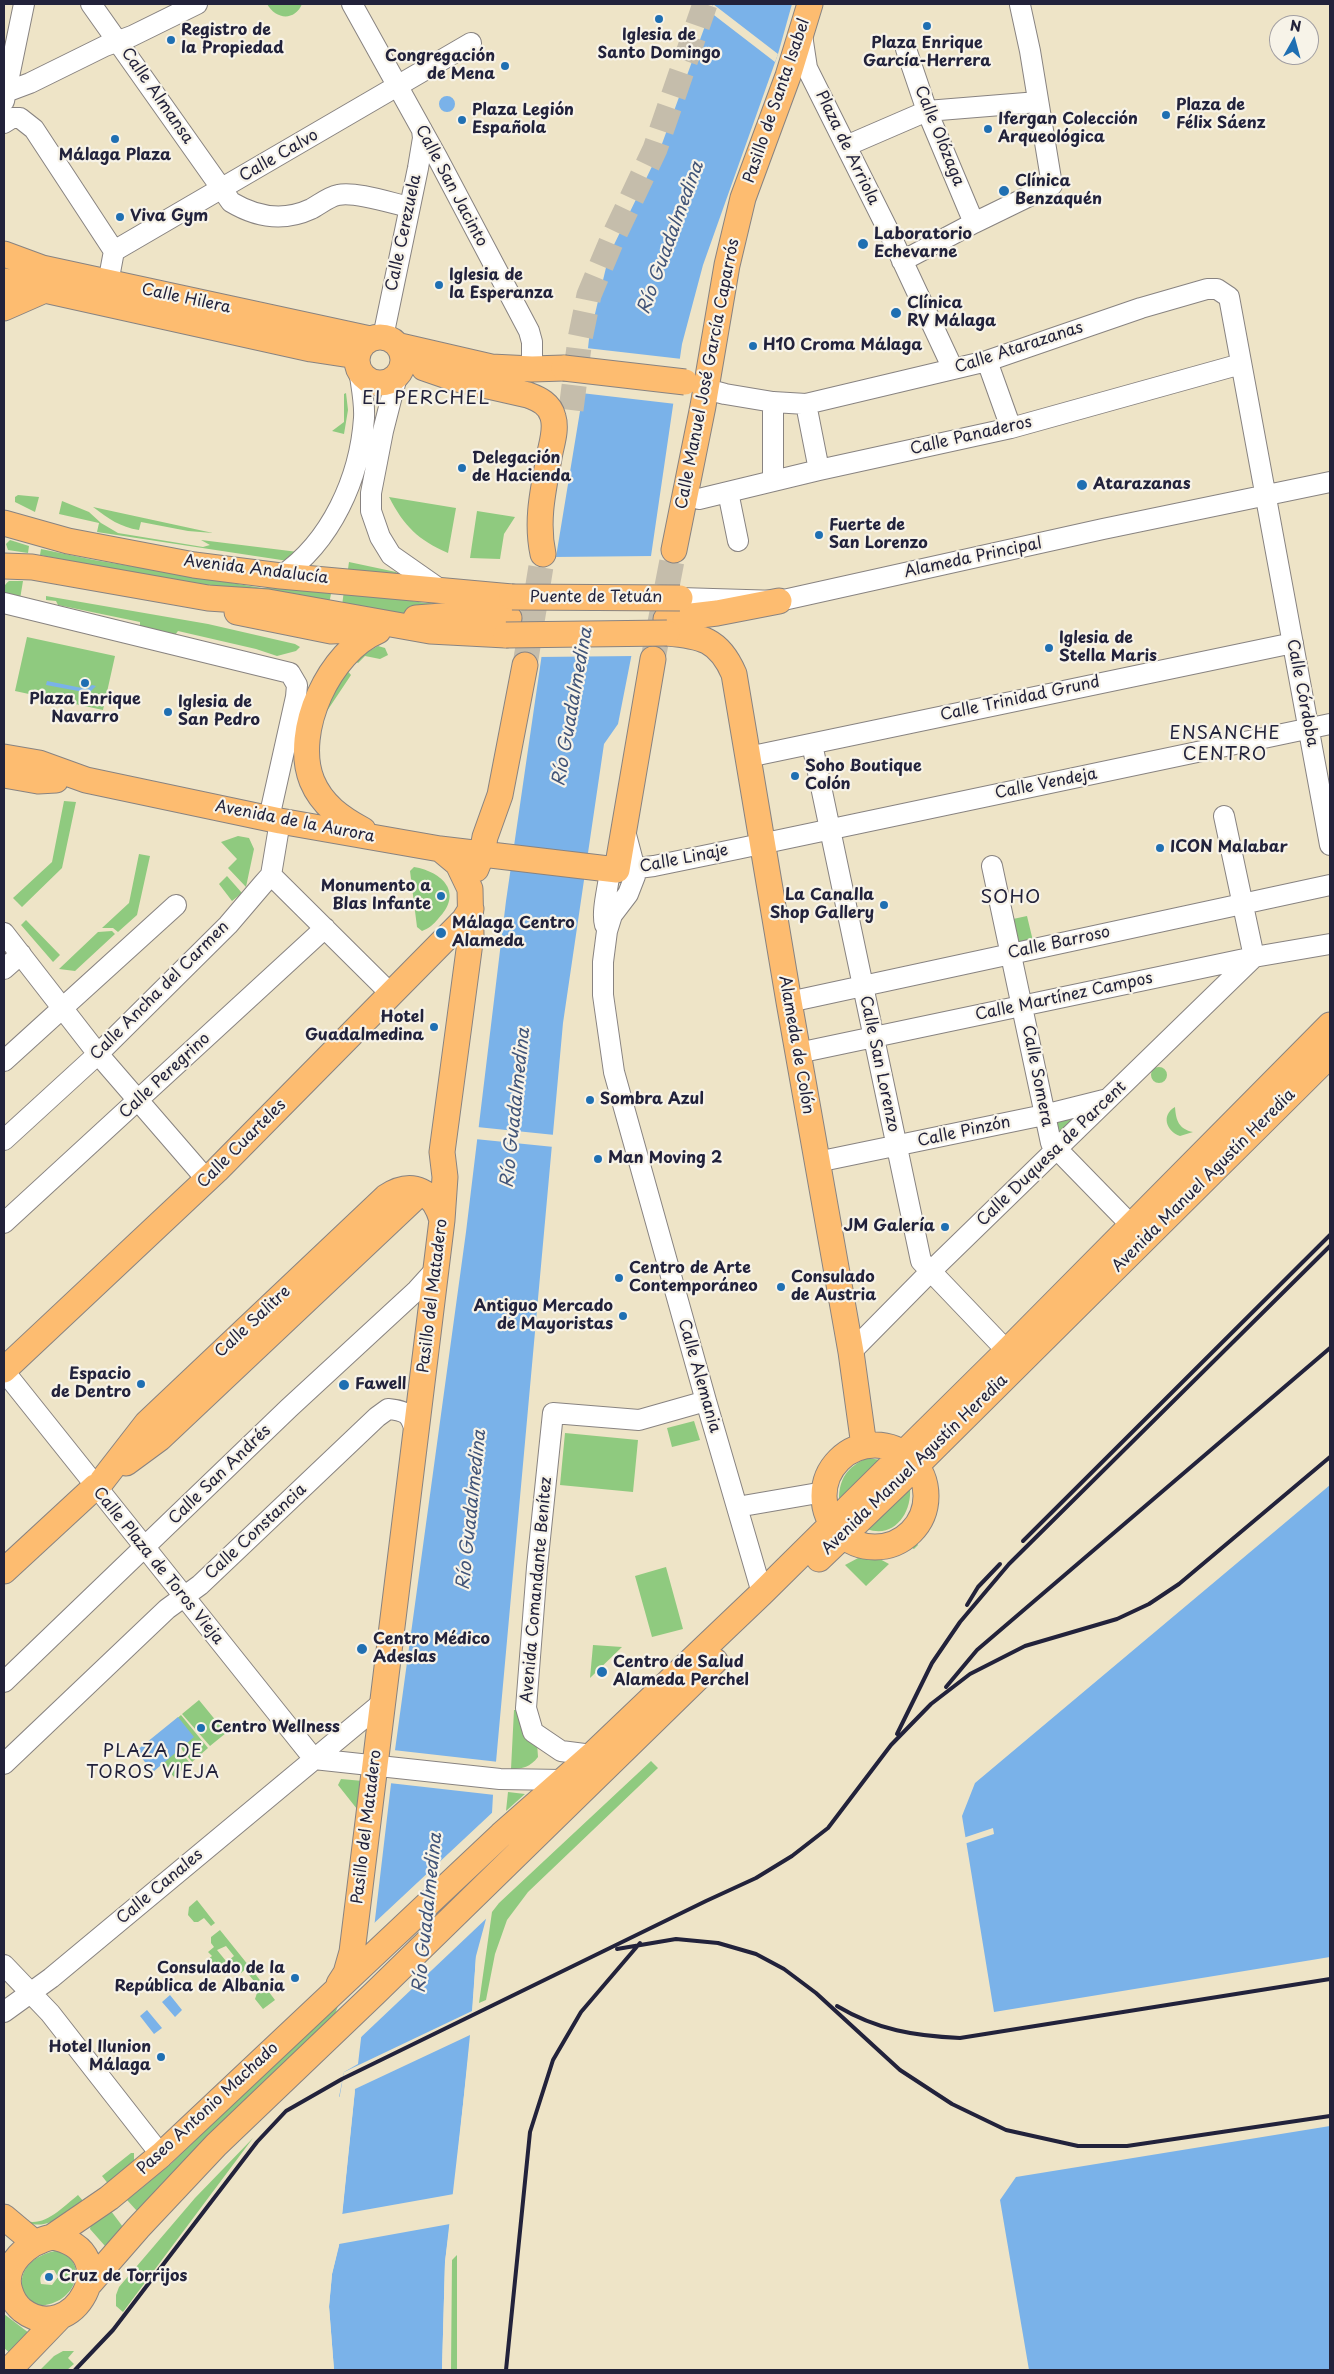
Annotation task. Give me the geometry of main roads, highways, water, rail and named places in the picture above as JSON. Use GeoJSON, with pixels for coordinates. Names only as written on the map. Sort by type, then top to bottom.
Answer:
{"type":"FeatureCollection","features":[{"type":"Feature","properties":{"kind":"main road","name":"Pasillo de Santa Isabel"},"geometry":{"type":"LineString","coordinates":[[744,198],[788,76],[810,4]]}},
{"type":"Feature","properties":{"kind":"main road","name":"Calle Manuel José García Caparrós"},"geometry":{"type":"LineString","coordinates":[[674,550],[696,385],[744,198]]}},
{"type":"Feature","properties":{"kind":"main road","name":"Calle Hilera"},"geometry":{"type":"LineString","coordinates":[[4,254],[42,268],[374,349]]}},
{"type":"Feature","properties":{"kind":"main road","name":"Calle Hilera"},"geometry":{"type":"LineString","coordinates":[[4,281],[311,349],[374,349],[456,357],[479,365]]}},
{"type":"Feature","properties":{"kind":"main road"},"geometry":{"type":"LineString","coordinates":[[4,308],[45,290]]}},
{"type":"Feature","properties":{"kind":"main road","name":"Calle Hilera"},"geometry":{"type":"LineString","coordinates":[[374,349],[371,381],[379,383],[388,382],[399,374],[424,368],[479,365],[532,369],[564,368],[696,385]]}},
{"type":"Feature","properties":{"kind":"main road"},"geometry":{"type":"LineString","coordinates":[[374,349],[403,355],[404,364],[399,374]]}},
{"type":"Feature","properties":{"kind":"main road"},"geometry":{"type":"LineString","coordinates":[[424,368],[452,378],[528,395],[538,399],[550,408],[555,425],[540,507],[539,528],[543,554],[554,512],[571,410]]}},
{"type":"Feature","properties":{"kind":"main road","name":"Avenida Andalucía"},"geometry":{"type":"LineString","coordinates":[[4,523],[68,541],[194,565],[281,576],[443,592],[509,617]]}},
{"type":"Feature","properties":{"kind":"main road","name":"Avenida Andalucía"},"geometry":{"type":"LineString","coordinates":[[4,566],[32,567],[208,598],[268,602],[395,624]]}},
{"type":"Feature","properties":{"kind":"main road"},"geometry":{"type":"LineString","coordinates":[[379,838],[347,821],[324,800],[308,771],[307,743],[317,705],[331,670],[360,640],[395,624],[414,618],[442,616],[677,617],[779,601]]}},
{"type":"Feature","properties":{"kind":"main road","name":"Alameda de Colón"},"geometry":{"type":"LineString","coordinates":[[677,617],[701,638],[718,648],[726,657],[734,674],[789,1002],[851,1352],[864,1446]]}},
{"type":"Feature","properties":{"kind":"main road","name":"Avenida de la Aurora"},"geometry":{"type":"LineString","coordinates":[[4,756],[39,764],[86,780],[275,819],[440,848],[612,869],[624,829],[653,658]]}},
{"type":"Feature","properties":{"kind":"main road","name":"Pasillo del Matadero"},"geometry":{"type":"LineString","coordinates":[[470,899],[493,855],[485,837],[500,794],[525,665]]}},
{"type":"Feature","properties":{"kind":"main road","name":"Avenida de la Aurora"},"geometry":{"type":"LineString","coordinates":[[4,775],[38,780],[86,780]]}},
{"type":"Feature","properties":{"kind":"main road"},"geometry":{"type":"LineString","coordinates":[[440,848],[472,839],[491,819]]}},
{"type":"Feature","properties":{"kind":"main road","name":"Pasillo del Matadero"},"geometry":{"type":"LineString","coordinates":[[334,1993],[346,1973],[359,1962],[379,1766],[383,1702],[442,1220],[445,1177],[442,1152],[470,945],[470,899],[458,864],[440,848]]}},
{"type":"Feature","properties":{"kind":"main road","name":"Calle Cuarteles"},"geometry":{"type":"LineString","coordinates":[[4,1371],[207,1180],[391,994],[464,920],[470,899]]}},
{"type":"Feature","properties":{"kind":"main road","name":"Avenida Manuel Agustín Heredia"},"geometry":{"type":"LineString","coordinates":[[910,1460],[1007,1351],[1330,1025]]}},
{"type":"Feature","properties":{"kind":"main road","name":"Avenida Manuel Agustín Heredia"},"geometry":{"type":"LineString","coordinates":[[416,1953],[838,1530],[1327,1062]]}},
{"type":"Feature","properties":{"kind":"main road","name":"Calle Salitre"},"geometry":{"type":"LineString","coordinates":[[4,1571],[99,1484],[147,1423],[381,1202],[396,1192],[409,1190],[421,1192],[435,1201],[442,1220]]}},
{"type":"Feature","properties":{"kind":"main road"},"geometry":{"type":"LineString","coordinates":[[878,1445],[891,1448],[910,1460],[923,1480],[926,1495],[924,1510],[918,1524],[910,1533],[888,1545],[873,1546],[858,1543],[838,1530],[825,1505],[824,1492],[831,1470],[840,1459],[851,1451],[864,1446],[878,1445]]}},
{"type":"Feature","properties":{"kind":"main road","name":"Avenida Manuel Agustín Heredia"},"geometry":{"type":"LineString","coordinates":[[359,1962],[592,1755],[762,1593],[838,1530]]}},
{"type":"Feature","properties":{"kind":"main road"},"geometry":{"type":"LineString","coordinates":[[359,1962],[383,1964],[416,1953]]}},
{"type":"Feature","properties":{"kind":"main road","name":"Paseo Antonio Machado"},"geometry":{"type":"LineString","coordinates":[[90,2283],[138,2228],[216,2145],[416,1953]]}},
{"type":"Feature","properties":{"kind":"main road","name":"Paseo Antonio Machado"},"geometry":{"type":"LineString","coordinates":[[44,2240],[109,2198],[161,2155],[334,1993]]}},
{"type":"Feature","properties":{"kind":"main road"},"geometry":{"type":"LineString","coordinates":[[4,2217],[44,2240]]}},
{"type":"Feature","properties":{"kind":"main road"},"geometry":{"type":"LineString","coordinates":[[9,2370],[59,2318],[75,2306],[90,2283],[90,2271],[83,2253],[76,2246],[64,2239],[44,2240],[16,2259],[6,2286],[21,2310],[45,2318],[59,2318]]}},
{"type":"Feature","properties":{"kind":"water","name":"Río Guadalmedina"},"geometry":{"type":"Polygon","coordinates":[[[713,4],[792,4],[778,54],[703,265],[682,344],[651,556],[618,724],[604,744],[563,1023],[493,1795],[486,1919],[476,1956],[471,2034],[445,2262],[442,2370],[334,2370],[329,2307],[332,2274],[339,2246],[355,2090],[339,2097],[344,2072],[358,2064],[395,1750],[466,1232],[506,901],[556,557],[583,393],[589,339],[609,255],[659,152],[713,4]]]}},
{"type":"Feature","properties":{"kind":"water"},"geometry":{"type":"Polygon","coordinates":[[[447,96],[453,98],[455,104],[453,110],[447,112],[441,110],[439,104],[441,98],[447,96]]]}},
{"type":"Feature","properties":{"kind":"water"},"geometry":{"type":"Polygon","coordinates":[[[47,681],[87,689],[92,685],[96,686],[89,693],[46,685],[47,681]]]}},
{"type":"Feature","properties":{"kind":"water"},"geometry":{"type":"Polygon","coordinates":[[[1330,1485],[1330,1957],[994,2012],[962,1816],[975,1783],[1330,1485]]]}},
{"type":"Feature","properties":{"kind":"water"},"geometry":{"type":"Polygon","coordinates":[[[178,1717],[194,1737],[153,1772],[136,1751],[178,1717]]]}},
{"type":"Feature","properties":{"kind":"water"},"geometry":{"type":"Polygon","coordinates":[[[170,1995],[182,2010],[175,2017],[162,2002],[170,1995]]]}},
{"type":"Feature","properties":{"kind":"water"},"geometry":{"type":"Polygon","coordinates":[[[147,2010],[162,2028],[154,2034],[140,2016],[147,2010]]]}},
{"type":"Feature","properties":{"kind":"water"},"geometry":{"type":"Polygon","coordinates":[[[1330,2126],[1330,2370],[1029,2370],[1000,2200],[1016,2177],[1330,2126]]]}},
{"type":"Feature","properties":{"kind":"tunnel"},"geometry":{"type":"LineString","coordinates":[[571,410],[580,339],[589,295],[612,240],[655,149],[705,4]]}},
{"type":"Feature","properties":{"kind":"tunnel"},"geometry":{"type":"LineString","coordinates":[[653,659],[674,550]]}},
{"type":"Feature","properties":{"kind":"tunnel"},"geometry":{"type":"LineString","coordinates":[[525,665],[543,554]]}},
{"type":"Feature","properties":{"kind":"railway"},"geometry":{"type":"LineString","coordinates":[[1023,1541],[1330,1235]]}},
{"type":"Feature","properties":{"kind":"railway"},"geometry":{"type":"LineString","coordinates":[[897,1734],[932,1663],[960,1622],[1009,1564],[1330,1246]]}},
{"type":"Feature","properties":{"kind":"railway"},"geometry":{"type":"LineString","coordinates":[[946,1687],[977,1650],[1330,1348]]}},
{"type":"Feature","properties":{"kind":"railway"},"geometry":{"type":"LineString","coordinates":[[75,2370],[113,2330],[257,2142],[286,2111],[342,2079],[756,1878],[792,1856],[828,1828],[891,1745],[931,1704],[970,1674],[1025,1646],[1117,1619],[1149,1604],[1179,1584],[1330,1457]]}},
{"type":"Feature","properties":{"kind":"railway"},"geometry":{"type":"LineString","coordinates":[[967,1605],[978,1587],[1000,1564]]}},
{"type":"Feature","properties":{"kind":"railway"},"geometry":{"type":"LineString","coordinates":[[617,1949],[676,1939],[718,1943],[756,1954],[784,1969],[816,1993],[900,2070],[952,2104],[1006,2130],[1078,2146],[1127,2146],[1330,2116]]}},
{"type":"Feature","properties":{"kind":"railway"},"geometry":{"type":"LineString","coordinates":[[506,2370],[530,2132],[553,2060],[581,2012],[640,1943]]}},
{"type":"Feature","properties":{"kind":"railway"},"geometry":{"type":"LineString","coordinates":[[837,2006],[867,2021],[897,2030],[927,2036],[960,2038],[1330,1979]]}},
{"type":"Feature","properties":{"kind":"place","name":"Iglesia de Santo Domingo"},"geometry":{"type":"Point","coordinates":[659,19]}},
{"type":"Feature","properties":{"kind":"place","name":"Plaza Enrique García-Herrera"},"geometry":{"type":"Point","coordinates":[927,26]}},
{"type":"Feature","properties":{"kind":"place","name":"Registro de la Propiedad"},"geometry":{"type":"Point","coordinates":[171,40]}},
{"type":"Feature","properties":{"kind":"place","name":"Congregación de Mena"},"geometry":{"type":"Point","coordinates":[505,66]}},
{"type":"Feature","properties":{"kind":"place","name":"Plaza de Félix Sáenz"},"geometry":{"type":"Point","coordinates":[1166,115]}},
{"type":"Feature","properties":{"kind":"place","name":"Plaza Legión Española"},"geometry":{"type":"Point","coordinates":[462,120]}},
{"type":"Feature","properties":{"kind":"place","name":"Ifergan Colección Arqueológica"},"geometry":{"type":"Point","coordinates":[988,129]}},
{"type":"Feature","properties":{"kind":"place","name":"Málaga Plaza"},"geometry":{"type":"Point","coordinates":[115,139]}},
{"type":"Feature","properties":{"kind":"place","name":"Clínica Benzaquén"},"geometry":{"type":"Point","coordinates":[1004,191]}},
{"type":"Feature","properties":{"kind":"place","name":"Viva Gym"},"geometry":{"type":"Point","coordinates":[120,217]}},
{"type":"Feature","properties":{"kind":"place","name":"Laboratorio Echevarne"},"geometry":{"type":"Point","coordinates":[863,244]}},
{"type":"Feature","properties":{"kind":"place","name":"Iglesia de la Esperanza"},"geometry":{"type":"Point","coordinates":[439,285]}},
{"type":"Feature","properties":{"kind":"place","name":"Clínica RV Málaga"},"geometry":{"type":"Point","coordinates":[896,313]}},
{"type":"Feature","properties":{"kind":"place","name":"H10 Croma Málaga"},"geometry":{"type":"Point","coordinates":[753,346]}},
{"type":"Feature","properties":{"kind":"place","name":"Delegación de Hacienda"},"geometry":{"type":"Point","coordinates":[462,468]}},
{"type":"Feature","properties":{"kind":"place","name":"Atarazanas"},"geometry":{"type":"Point","coordinates":[1082,485]}},
{"type":"Feature","properties":{"kind":"place","name":"Fuerte de San Lorenzo"},"geometry":{"type":"Point","coordinates":[819,535]}},
{"type":"Feature","properties":{"kind":"place","name":"Iglesia de Stella Maris"},"geometry":{"type":"Point","coordinates":[1049,648]}},
{"type":"Feature","properties":{"kind":"place","name":"Plaza Enrique Navarro"},"geometry":{"type":"Point","coordinates":[85,683]}},
{"type":"Feature","properties":{"kind":"place","name":"Iglesia de San Pedro"},"geometry":{"type":"Point","coordinates":[168,712]}},
{"type":"Feature","properties":{"kind":"place","name":"Soho Boutique Colón"},"geometry":{"type":"Point","coordinates":[795,776]}},
{"type":"Feature","properties":{"kind":"place","name":"ICON Malabar"},"geometry":{"type":"Point","coordinates":[1160,848]}},
{"type":"Feature","properties":{"kind":"place","name":"Monumento a Blas Infante"},"geometry":{"type":"Point","coordinates":[441,896]}},
{"type":"Feature","properties":{"kind":"place","name":"La Canalla Shop Gallery"},"geometry":{"type":"Point","coordinates":[884,905]}},
{"type":"Feature","properties":{"kind":"place","name":"Málaga Centro Alameda"},"geometry":{"type":"Point","coordinates":[441,933]}},
{"type":"Feature","properties":{"kind":"place","name":"Hotel Guadalmedina"},"geometry":{"type":"Point","coordinates":[434,1027]}},
{"type":"Feature","properties":{"kind":"place","name":"Sombra Azul"},"geometry":{"type":"Point","coordinates":[590,1100]}},
{"type":"Feature","properties":{"kind":"place","name":"Man Moving 2"},"geometry":{"type":"Point","coordinates":[598,1159]}},
{"type":"Feature","properties":{"kind":"place","name":"JM Galería"},"geometry":{"type":"Point","coordinates":[945,1227]}},
{"type":"Feature","properties":{"kind":"place","name":"Centro de Arte Contemporáneo"},"geometry":{"type":"Point","coordinates":[619,1278]}},
{"type":"Feature","properties":{"kind":"place","name":"Consulado de Austria"},"geometry":{"type":"Point","coordinates":[781,1287]}},
{"type":"Feature","properties":{"kind":"place","name":"Antiguo Mercado de Mayoristas"},"geometry":{"type":"Point","coordinates":[623,1316]}},
{"type":"Feature","properties":{"kind":"place","name":"Espacio de Dentro"},"geometry":{"type":"Point","coordinates":[141,1384]}},
{"type":"Feature","properties":{"kind":"place","name":"Fawell"},"geometry":{"type":"Point","coordinates":[344,1385]}},
{"type":"Feature","properties":{"kind":"place","name":"Centro Médico Adeslas"},"geometry":{"type":"Point","coordinates":[362,1649]}},
{"type":"Feature","properties":{"kind":"place","name":"Centro de Salud Alameda Perchel"},"geometry":{"type":"Point","coordinates":[602,1672]}},
{"type":"Feature","properties":{"kind":"place","name":"Centro Wellness"},"geometry":{"type":"Point","coordinates":[201,1728]}},
{"type":"Feature","properties":{"kind":"place","name":"Consulado de la República de Albania"},"geometry":{"type":"Point","coordinates":[295,1978]}},
{"type":"Feature","properties":{"kind":"place","name":"Hotel Ilunion Málaga"},"geometry":{"type":"Point","coordinates":[161,2057]}},
{"type":"Feature","properties":{"kind":"place","name":"Cruz de Torrijos"},"geometry":{"type":"Point","coordinates":[49,2277]}},
{"type":"Feature","properties":{"kind":"district","name":"EL PERCHEL"},"geometry":{"type":"Point","coordinates":[426,399]}},
{"type":"Feature","properties":{"kind":"district","name":"ENSANCHE CENTRO"},"geometry":{"type":"Point","coordinates":[1225,744]}},
{"type":"Feature","properties":{"kind":"district","name":"SOHO"},"geometry":{"type":"Point","coordinates":[1011,898]}},
{"type":"Feature","properties":{"kind":"district","name":"PLAZA DE TOROS VIEJA"},"geometry":{"type":"Point","coordinates":[153,1762]}}]}
